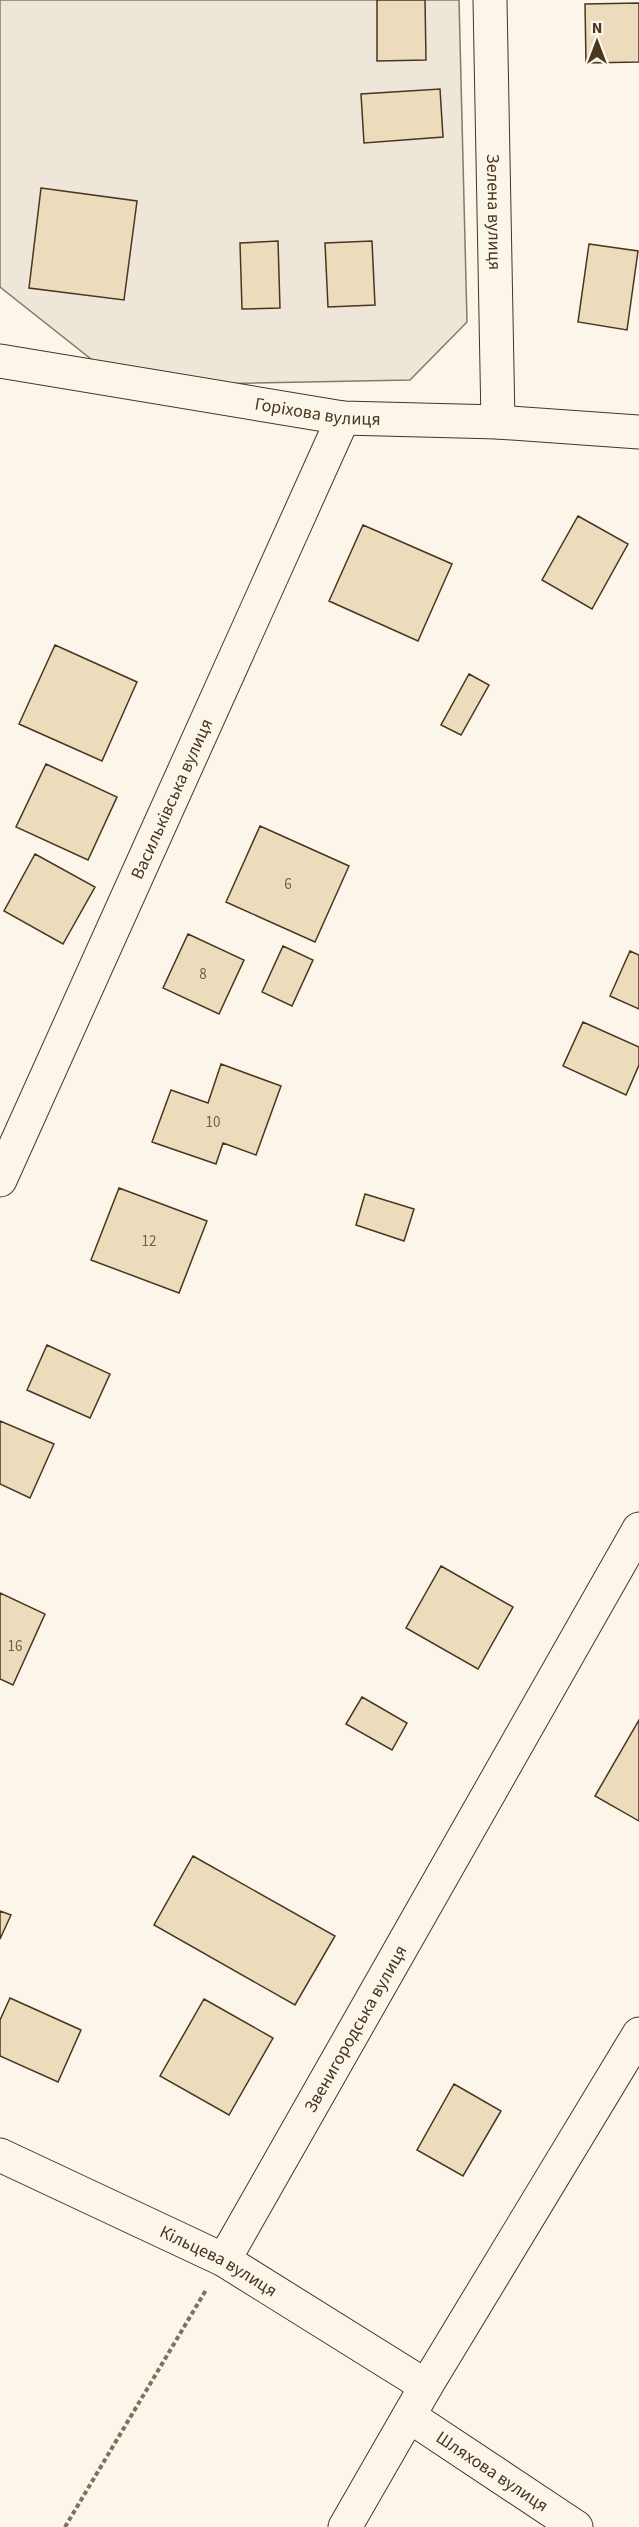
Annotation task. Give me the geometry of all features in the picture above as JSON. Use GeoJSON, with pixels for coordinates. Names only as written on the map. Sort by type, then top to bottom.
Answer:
{"type":"FeatureCollection","features":[{"type":"Feature","properties":{"kind":"street","name":"Зелена вулиця"},"geometry":{"type":"LineString","coordinates":[[490,0],[498,422]]}},
{"type":"Feature","properties":{"kind":"street","name":"Горіхова вулиця"},"geometry":{"type":"LineString","coordinates":[[0,361],[344,418],[498,422],[639,432]]}},
{"type":"Feature","properties":{"kind":"street","name":"Васильківська вулиця"},"geometry":{"type":"LineString","coordinates":[[0,1180],[344,418]]}},
{"type":"Feature","properties":{"kind":"street","name":"Звенигородська вулиця"},"geometry":{"type":"LineString","coordinates":[[224,2260],[639,1529]]}},
{"type":"Feature","properties":{"kind":"street"},"geometry":{"type":"LineString","coordinates":[[345,2527],[426,2386],[639,2034]]}},
{"type":"Feature","properties":{"kind":"street","name":"Кільцева вулиця"},"geometry":{"type":"LineString","coordinates":[[0,2156],[224,2260],[426,2386]]}},
{"type":"Feature","properties":{"kind":"street","name":"Шляхова вулиця"},"geometry":{"type":"LineString","coordinates":[[409,2416],[576,2527]]}},
{"type":"Feature","properties":{"kind":"path"},"geometry":{"type":"LineString","coordinates":[[65,2527],[224,2260]]}},
{"type":"Feature","properties":{"kind":"shaded area"},"geometry":{"type":"Polygon","coordinates":[[[0,0],[459,0],[467,322],[410,380],[206,384],[110,374],[0,287],[0,0]]]}},
{"type":"Feature","properties":{"kind":"building"},"geometry":{"type":"Polygon","coordinates":[[[377,0],[425,0],[426,60],[377,61],[377,0]]]}},
{"type":"Feature","properties":{"kind":"building"},"geometry":{"type":"Polygon","coordinates":[[[639,3],[639,62],[586,63],[585,4],[639,3]]]}},
{"type":"Feature","properties":{"kind":"building"},"geometry":{"type":"Polygon","coordinates":[[[440,89],[443,137],[364,143],[361,94],[440,89]]]}},
{"type":"Feature","properties":{"kind":"building"},"geometry":{"type":"Polygon","coordinates":[[[41,188],[137,201],[124,300],[29,288],[41,188]]]}},
{"type":"Feature","properties":{"kind":"building"},"geometry":{"type":"Polygon","coordinates":[[[278,241],[280,308],[242,309],[240,243],[278,241]]]}},
{"type":"Feature","properties":{"kind":"building"},"geometry":{"type":"Polygon","coordinates":[[[372,241],[375,305],[328,307],[325,243],[372,241]]]}},
{"type":"Feature","properties":{"kind":"building"},"geometry":{"type":"Polygon","coordinates":[[[589,244],[638,251],[627,330],[578,322],[589,244]]]}},
{"type":"Feature","properties":{"kind":"building"},"geometry":{"type":"Polygon","coordinates":[[[578,516],[628,544],[592,609],[542,580],[578,516]]]}},
{"type":"Feature","properties":{"kind":"building"},"geometry":{"type":"Polygon","coordinates":[[[363,525],[452,564],[418,641],[329,601],[363,525]]]}},
{"type":"Feature","properties":{"kind":"building"},"geometry":{"type":"Polygon","coordinates":[[[55,645],[137,682],[102,761],[19,724],[55,645]]]}},
{"type":"Feature","properties":{"kind":"building"},"geometry":{"type":"Polygon","coordinates":[[[469,674],[489,685],[461,735],[441,725],[469,674]]]}},
{"type":"Feature","properties":{"kind":"building"},"geometry":{"type":"Polygon","coordinates":[[[46,764],[117,797],[88,860],[16,827],[46,764]]]}},
{"type":"Feature","properties":{"kind":"building"},"geometry":{"type":"Polygon","coordinates":[[[260,826],[349,866],[315,942],[226,902],[260,826]]]}},
{"type":"Feature","properties":{"kind":"building"},"geometry":{"type":"Polygon","coordinates":[[[35,854],[95,887],[63,944],[4,911],[35,854]]]}},
{"type":"Feature","properties":{"kind":"building"},"geometry":{"type":"Polygon","coordinates":[[[188,934],[244,960],[219,1014],[163,988],[188,934]]]}},
{"type":"Feature","properties":{"kind":"building"},"geometry":{"type":"Polygon","coordinates":[[[283,946],[313,960],[292,1006],[262,992],[283,946]]]}},
{"type":"Feature","properties":{"kind":"building"},"geometry":{"type":"Polygon","coordinates":[[[630,951],[639,955],[639,1009],[610,996],[630,951]]]}},
{"type":"Feature","properties":{"kind":"building"},"geometry":{"type":"Polygon","coordinates":[[[583,1022],[639,1047],[639,1065],[626,1095],[563,1066],[583,1022]]]}},
{"type":"Feature","properties":{"kind":"building"},"geometry":{"type":"Polygon","coordinates":[[[221,1064],[281,1086],[256,1155],[223,1143],[216,1164],[152,1142],[171,1090],[208,1103],[221,1064]]]}},
{"type":"Feature","properties":{"kind":"building"},"geometry":{"type":"Polygon","coordinates":[[[119,1188],[207,1221],[179,1293],[91,1260],[119,1188]]]}},
{"type":"Feature","properties":{"kind":"building"},"geometry":{"type":"Polygon","coordinates":[[[365,1194],[414,1209],[404,1241],[356,1225],[365,1194]]]}},
{"type":"Feature","properties":{"kind":"building"},"geometry":{"type":"Polygon","coordinates":[[[47,1345],[110,1374],[90,1418],[27,1390],[47,1345]]]}},
{"type":"Feature","properties":{"kind":"building"},"geometry":{"type":"Polygon","coordinates":[[[0,1421],[54,1444],[30,1498],[0,1484],[0,1421]]]}},
{"type":"Feature","properties":{"kind":"building"},"geometry":{"type":"Polygon","coordinates":[[[441,1566],[513,1607],[478,1669],[406,1628],[441,1566]]]}},
{"type":"Feature","properties":{"kind":"building"},"geometry":{"type":"Polygon","coordinates":[[[0,1593],[45,1614],[13,1685],[0,1679],[0,1593]]]}},
{"type":"Feature","properties":{"kind":"building"},"geometry":{"type":"Polygon","coordinates":[[[362,1697],[407,1723],[392,1750],[346,1724],[362,1697]]]}},
{"type":"Feature","properties":{"kind":"building"},"geometry":{"type":"Polygon","coordinates":[[[639,1720],[639,1821],[595,1796],[639,1720]]]}},
{"type":"Feature","properties":{"kind":"building"},"geometry":{"type":"Polygon","coordinates":[[[193,1856],[335,1936],[295,2005],[154,1925],[193,1856]]]}},
{"type":"Feature","properties":{"kind":"building"},"geometry":{"type":"Polygon","coordinates":[[[0,1911],[11,1915],[0,1939],[0,1911]]]}},
{"type":"Feature","properties":{"kind":"building"},"geometry":{"type":"Polygon","coordinates":[[[10,1998],[81,2030],[58,2082],[0,2056],[0,2020],[10,1998]]]}},
{"type":"Feature","properties":{"kind":"building"},"geometry":{"type":"Polygon","coordinates":[[[204,1999],[273,2038],[229,2115],[160,2076],[204,1999]]]}},
{"type":"Feature","properties":{"kind":"building"},"geometry":{"type":"Polygon","coordinates":[[[454,2084],[501,2111],[463,2176],[417,2150],[454,2084]]]}}]}
